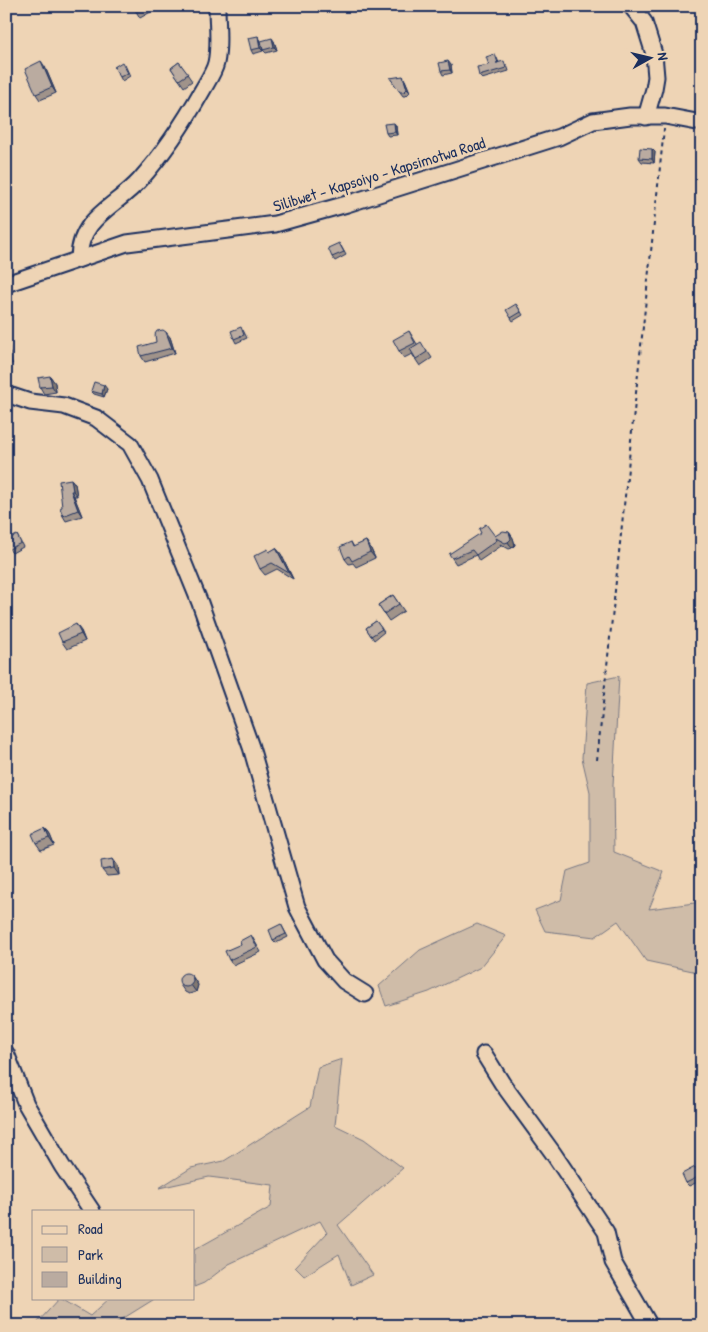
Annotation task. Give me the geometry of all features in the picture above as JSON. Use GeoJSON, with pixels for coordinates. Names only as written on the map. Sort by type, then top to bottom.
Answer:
{"type":"FeatureCollection","features":[{"type":"Feature","properties":{"kind":"street"},"geometry":{"type":"LineString","coordinates":[[79,259],[81,241],[99,213],[138,182],[162,154],[183,125],[207,82],[216,64],[218,36],[217,6]]}},
{"type":"Feature","properties":{"kind":"street"},"geometry":{"type":"LineString","coordinates":[[631,6],[644,22],[654,54],[656,77],[646,117]]}},
{"type":"Feature","properties":{"kind":"street","name":"Silibwet - Kapsoiyo - Kapsimotwa Road"},"geometry":{"type":"LineString","coordinates":[[6,284],[128,243],[275,224],[348,204],[559,137],[592,121],[630,116],[665,116],[702,123]]}},
{"type":"Feature","properties":{"kind":"street"},"geometry":{"type":"LineString","coordinates":[[6,394],[30,402],[64,406],[96,418],[130,444],[150,480],[200,603],[251,747],[297,906],[325,960],[344,981],[364,994]]}},
{"type":"Feature","properties":{"kind":"street"},"geometry":{"type":"LineString","coordinates":[[6,1053],[26,1104],[62,1166],[91,1210]]}},
{"type":"Feature","properties":{"kind":"street"},"geometry":{"type":"LineString","coordinates":[[484,1054],[502,1083],[553,1153],[606,1232],[613,1262],[650,1326]]}},
{"type":"Feature","properties":{"kind":"path"},"geometry":{"type":"LineString","coordinates":[[597,760],[665,116]]}},
{"type":"Feature","properties":{"kind":"green space"},"geometry":{"type":"Polygon","coordinates":[[[619,676],[613,785],[614,852],[664,872],[649,909],[702,902],[702,973],[646,961],[618,921],[595,937],[545,931],[535,910],[561,900],[567,871],[590,863],[590,792],[582,758],[587,683],[619,676]]]}},
{"type":"Feature","properties":{"kind":"green space"},"geometry":{"type":"Polygon","coordinates":[[[477,924],[506,936],[481,967],[429,992],[386,1006],[379,986],[420,950],[477,924]]]}},
{"type":"Feature","properties":{"kind":"green space"},"geometry":{"type":"Polygon","coordinates":[[[342,1059],[335,1125],[364,1139],[403,1168],[338,1225],[373,1275],[351,1285],[339,1254],[304,1276],[295,1267],[327,1233],[320,1221],[229,1264],[204,1283],[195,1287],[195,1249],[271,1207],[273,1185],[209,1177],[159,1188],[191,1168],[224,1161],[310,1107],[318,1067],[342,1059]]]}},
{"type":"Feature","properties":{"kind":"green space"},"geometry":{"type":"Polygon","coordinates":[[[58,1300],[63,1300],[90,1316],[108,1300],[153,1300],[111,1326],[6,1326],[37,1323],[58,1300]]]}},
{"type":"Feature","properties":{"kind":"building"},"geometry":{"type":"Polygon","coordinates":[[[133,6],[146,6],[136,12],[133,6]]]}},
{"type":"Feature","properties":{"kind":"building"},"geometry":{"type":"Polygon","coordinates":[[[258,36],[260,48],[251,50],[248,38],[258,36]]]}},
{"type":"Feature","properties":{"kind":"building"},"geometry":{"type":"Polygon","coordinates":[[[272,38],[274,47],[263,50],[261,41],[272,38]]]}},
{"type":"Feature","properties":{"kind":"building"},"geometry":{"type":"Polygon","coordinates":[[[495,54],[498,63],[504,61],[506,68],[479,76],[477,67],[489,65],[486,57],[495,54]]]}},
{"type":"Feature","properties":{"kind":"building"},"geometry":{"type":"Polygon","coordinates":[[[41,61],[52,87],[36,94],[25,69],[41,61]]]}},
{"type":"Feature","properties":{"kind":"building"},"geometry":{"type":"Polygon","coordinates":[[[448,61],[450,70],[441,71],[439,63],[448,61]]]}},
{"type":"Feature","properties":{"kind":"building"},"geometry":{"type":"Polygon","coordinates":[[[122,62],[128,73],[120,77],[114,67],[122,62]]]}},
{"type":"Feature","properties":{"kind":"building"},"geometry":{"type":"Polygon","coordinates":[[[179,62],[188,74],[179,80],[171,68],[179,62]]]}},
{"type":"Feature","properties":{"kind":"building"},"geometry":{"type":"Polygon","coordinates":[[[403,76],[407,89],[404,92],[400,92],[390,78],[403,76]]]}},
{"type":"Feature","properties":{"kind":"building"},"geometry":{"type":"Polygon","coordinates":[[[394,123],[395,132],[386,133],[384,124],[394,123]]]}},
{"type":"Feature","properties":{"kind":"building"},"geometry":{"type":"Polygon","coordinates":[[[640,148],[652,149],[652,159],[639,158],[640,148]]]}},
{"type":"Feature","properties":{"kind":"building"},"geometry":{"type":"Polygon","coordinates":[[[339,243],[344,252],[332,257],[328,248],[339,243]]]}},
{"type":"Feature","properties":{"kind":"building"},"geometry":{"type":"Polygon","coordinates":[[[516,304],[521,312],[511,318],[506,310],[516,304]]]}},
{"type":"Feature","properties":{"kind":"building"},"geometry":{"type":"Polygon","coordinates":[[[241,327],[244,335],[234,339],[231,331],[241,327]]]}},
{"type":"Feature","properties":{"kind":"building"},"geometry":{"type":"Polygon","coordinates":[[[163,330],[166,332],[172,348],[141,356],[139,347],[156,342],[155,334],[157,331],[163,330]]]}},
{"type":"Feature","properties":{"kind":"building"},"geometry":{"type":"Polygon","coordinates":[[[409,331],[415,343],[399,351],[393,340],[409,331]]]}},
{"type":"Feature","properties":{"kind":"building"},"geometry":{"type":"Polygon","coordinates":[[[421,342],[427,352],[416,359],[410,349],[421,342]]]}},
{"type":"Feature","properties":{"kind":"building"},"geometry":{"type":"Polygon","coordinates":[[[50,376],[52,386],[40,387],[38,378],[50,376]]]}},
{"type":"Feature","properties":{"kind":"building"},"geometry":{"type":"Polygon","coordinates":[[[94,382],[104,385],[102,394],[91,391],[94,382]]]}},
{"type":"Feature","properties":{"kind":"building"},"geometry":{"type":"Polygon","coordinates":[[[71,479],[73,491],[71,491],[78,510],[63,516],[60,508],[62,507],[59,481],[71,479]]]}},
{"type":"Feature","properties":{"kind":"building"},"geometry":{"type":"Polygon","coordinates":[[[486,524],[495,536],[503,531],[509,532],[511,539],[505,543],[496,538],[497,540],[476,555],[472,550],[452,558],[449,554],[481,533],[479,529],[486,524]]]}},
{"type":"Feature","properties":{"kind":"building"},"geometry":{"type":"Polygon","coordinates":[[[17,535],[21,543],[9,549],[6,540],[17,535]]]}},
{"type":"Feature","properties":{"kind":"building"},"geometry":{"type":"Polygon","coordinates":[[[366,541],[370,552],[352,561],[349,556],[345,559],[340,547],[351,542],[353,547],[366,541]]]}},
{"type":"Feature","properties":{"kind":"building"},"geometry":{"type":"Polygon","coordinates":[[[276,548],[289,573],[272,563],[260,569],[254,556],[268,549],[269,552],[276,548]]]}},
{"type":"Feature","properties":{"kind":"building"},"geometry":{"type":"Polygon","coordinates":[[[393,595],[399,604],[384,614],[378,605],[393,595]]]}},
{"type":"Feature","properties":{"kind":"building"},"geometry":{"type":"Polygon","coordinates":[[[376,621],[382,629],[371,636],[366,628],[376,621]]]}},
{"type":"Feature","properties":{"kind":"building"},"geometry":{"type":"Polygon","coordinates":[[[76,624],[81,634],[62,642],[58,633],[76,624]]]}},
{"type":"Feature","properties":{"kind":"building"},"geometry":{"type":"Polygon","coordinates":[[[45,828],[49,838],[36,843],[32,834],[45,828]]]}},
{"type":"Feature","properties":{"kind":"building"},"geometry":{"type":"Polygon","coordinates":[[[113,859],[114,868],[102,870],[101,861],[113,859]]]}},
{"type":"Feature","properties":{"kind":"building"},"geometry":{"type":"Polygon","coordinates":[[[281,924],[286,934],[273,940],[269,930],[281,924]]]}},
{"type":"Feature","properties":{"kind":"building"},"geometry":{"type":"Polygon","coordinates":[[[251,935],[257,947],[229,960],[225,951],[241,944],[240,941],[251,935]]]}},
{"type":"Feature","properties":{"kind":"building"},"geometry":{"type":"Polygon","coordinates":[[[183,973],[189,973],[193,980],[189,987],[183,987],[179,983],[179,977],[183,973]]]}},
{"type":"Feature","properties":{"kind":"building"},"geometry":{"type":"Polygon","coordinates":[[[695,1167],[700,1176],[686,1183],[682,1174],[695,1167]]]}}]}
